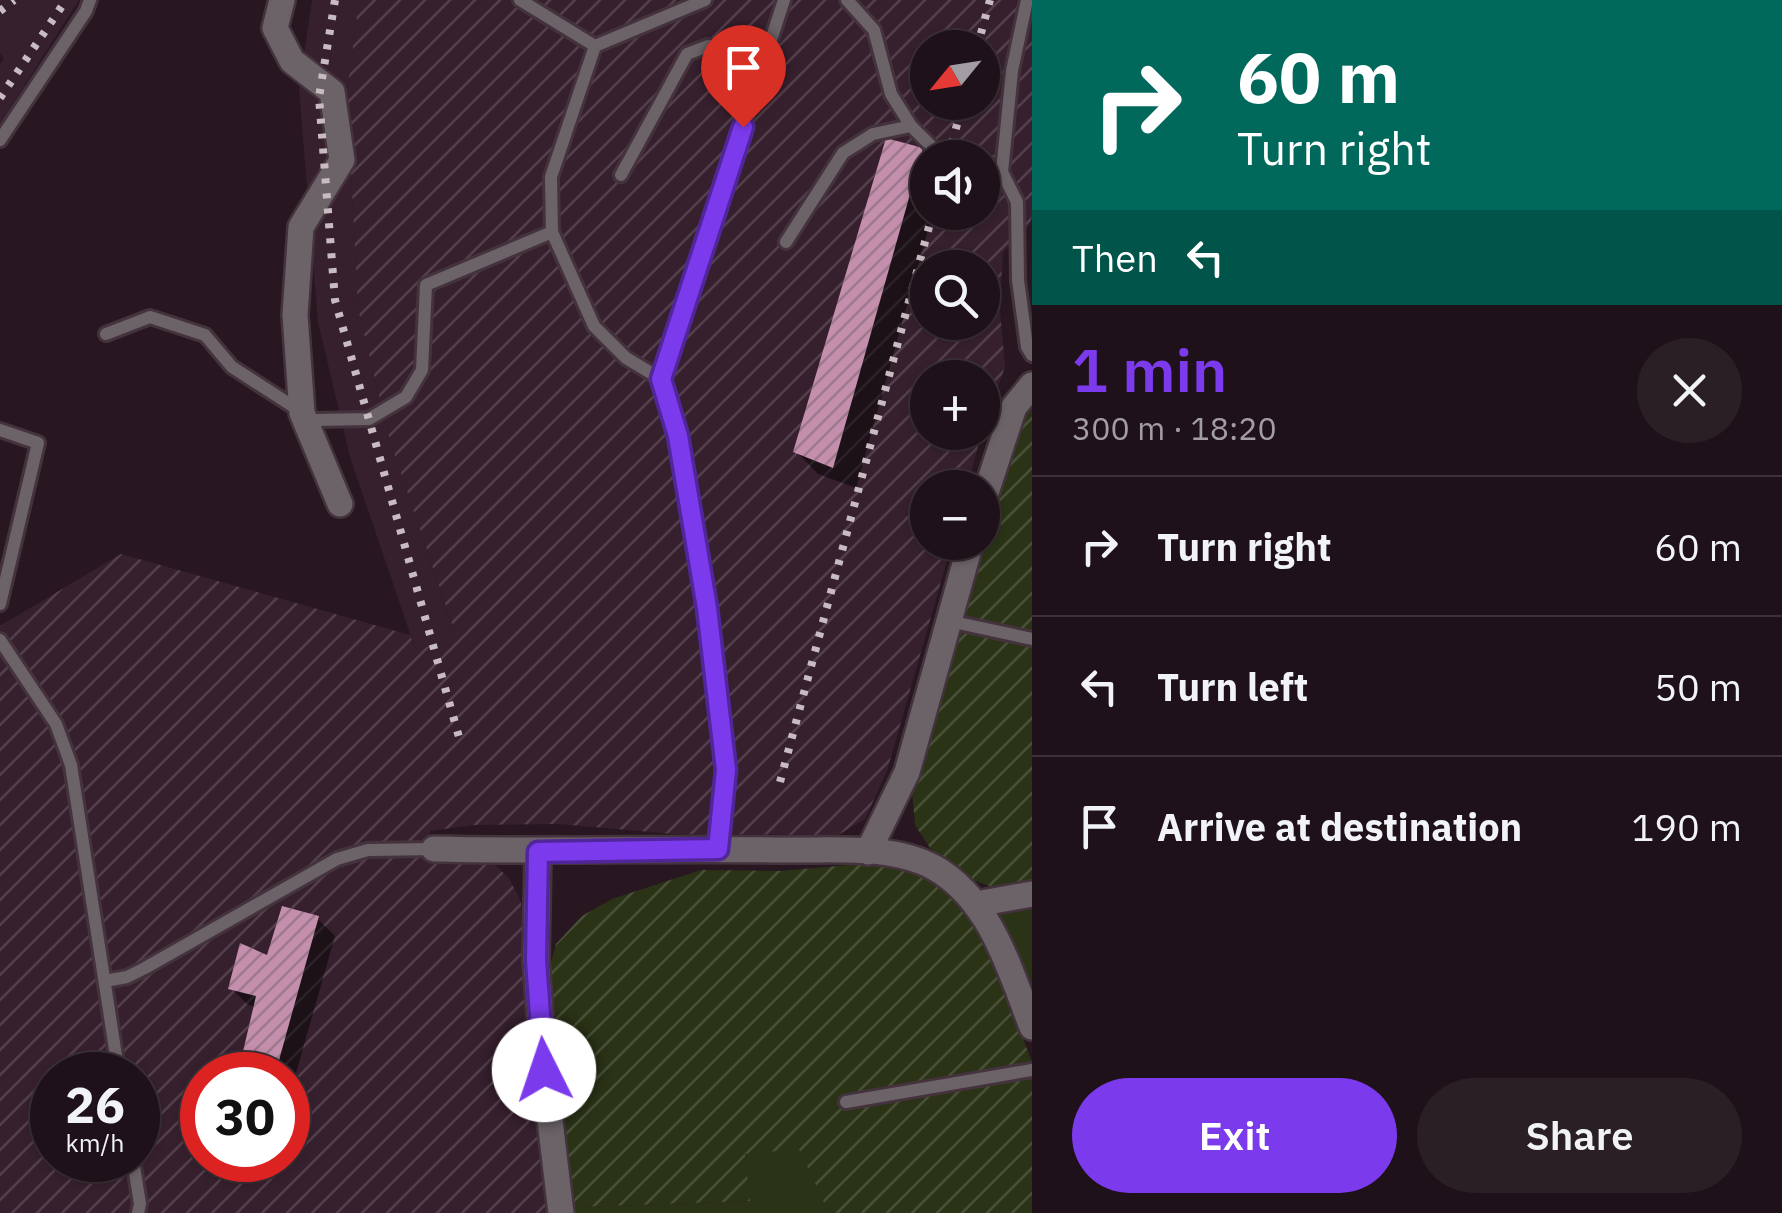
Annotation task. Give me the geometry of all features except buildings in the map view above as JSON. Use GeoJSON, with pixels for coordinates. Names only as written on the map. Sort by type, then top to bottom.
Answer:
{"type":"FeatureCollection","features":[{"type":"Feature","properties":{"kind":"street"},"geometry":{"type":"LineString","coordinates":[[282,0],[275,28],[292,61],[332,92],[342,160],[300,226],[295,315],[302,414],[340,504]]}},
{"type":"Feature","properties":{"kind":"street"},"geometry":{"type":"LineString","coordinates":[[994,470],[1014,408],[1032,386]]}},
{"type":"Feature","properties":{"kind":"street"},"geometry":{"type":"LineString","coordinates":[[868,852],[907,772],[966,560]]}},
{"type":"Feature","properties":{"kind":"street"},"geometry":{"type":"LineString","coordinates":[[434,849],[718,849],[868,852],[912,858],[938,869],[976,904],[993,932],[1032,1027]]}},
{"type":"Feature","properties":{"kind":"street"},"geometry":{"type":"LineString","coordinates":[[538,852],[536,960],[560,1213]]}},
{"type":"Feature","properties":{"kind":"street"},"geometry":{"type":"LineString","coordinates":[[976,904],[1032,894]]}},
{"type":"Feature","properties":{"kind":"lane"},"geometry":{"type":"LineString","coordinates":[[0,140],[86,12],[90,0]]}},
{"type":"Feature","properties":{"kind":"lane"},"geometry":{"type":"LineString","coordinates":[[520,0],[595,46]]}},
{"type":"Feature","properties":{"kind":"lane"},"geometry":{"type":"LineString","coordinates":[[661,379],[626,358],[594,326],[552,232],[550,177],[595,46],[705,0]]}},
{"type":"Feature","properties":{"kind":"lane"},"geometry":{"type":"LineString","coordinates":[[718,849],[726,770],[707,608],[678,436],[661,379],[784,0]]}},
{"type":"Feature","properties":{"kind":"lane"},"geometry":{"type":"LineString","coordinates":[[846,0],[874,30],[890,94],[925,140]]}},
{"type":"Feature","properties":{"kind":"lane"},"geometry":{"type":"LineString","coordinates":[[1027,0],[1012,71],[1002,172],[1017,202],[1018,280],[1026,347],[1032,355]]}},
{"type":"Feature","properties":{"kind":"lane"},"geometry":{"type":"LineString","coordinates":[[621,175],[687,54],[708,46],[766,55]]}},
{"type":"Feature","properties":{"kind":"lane"},"geometry":{"type":"LineString","coordinates":[[786,242],[843,153],[873,134],[911,126]]}},
{"type":"Feature","properties":{"kind":"lane"},"geometry":{"type":"LineString","coordinates":[[106,334],[150,316],[205,335],[232,366],[314,420],[369,420],[406,397],[422,370],[426,285],[552,232]]}},
{"type":"Feature","properties":{"kind":"lane"},"geometry":{"type":"LineString","coordinates":[[0,430],[38,442],[0,604]]}},
{"type":"Feature","properties":{"kind":"lane"},"geometry":{"type":"LineString","coordinates":[[949,621],[1032,639]]}},
{"type":"Feature","properties":{"kind":"lane"},"geometry":{"type":"LineString","coordinates":[[0,640],[56,724],[71,766],[116,1052]]}},
{"type":"Feature","properties":{"kind":"lane"},"geometry":{"type":"LineString","coordinates":[[105,980],[136,972],[336,859],[368,850],[434,849]]}},
{"type":"Feature","properties":{"kind":"lane"},"geometry":{"type":"LineString","coordinates":[[846,1102],[1032,1070]]}},
{"type":"Feature","properties":{"kind":"lane"},"geometry":{"type":"LineString","coordinates":[[136,1182],[138,1213]]}},
{"type":"Feature","properties":{"kind":"shaded area"},"geometry":{"type":"Polygon","coordinates":[[[0,0],[79,0],[0,124],[0,65],[4,58],[0,54],[0,0]]]}},
{"type":"Feature","properties":{"kind":"shaded area"},"geometry":{"type":"Polygon","coordinates":[[[312,0],[359,0],[347,92],[358,309],[390,441],[456,637],[416,651],[350,457],[318,322],[299,88],[312,0]]]}},
{"type":"Feature","properties":{"kind":"shaded area"},"geometry":{"type":"Polygon","coordinates":[[[359,0],[1032,0],[1032,216],[1030,225],[1003,252],[1000,310],[1005,367],[1000,381],[1000,360],[910,360],[910,450],[977,450],[972,470],[910,470],[910,560],[947,560],[887,771],[865,819],[838,835],[674,834],[560,824],[473,825],[430,831],[433,856],[489,860],[509,878],[521,902],[531,1060],[547,1213],[0,1213],[0,626],[121,554],[410,635],[416,651],[456,636],[390,441],[358,309],[347,92],[359,0]]]}},
{"type":"Feature","properties":{"kind":"green space"},"geometry":{"type":"Polygon","coordinates":[[[1032,396],[1032,885],[1000,890],[965,877],[930,848],[915,825],[911,780],[977,560],[1000,560],[1000,472],[1020,412],[1032,396]]]}},
{"type":"Feature","properties":{"kind":"green space"},"geometry":{"type":"Polygon","coordinates":[[[883,862],[928,874],[957,896],[996,965],[1032,1062],[888,1089],[1032,1076],[1032,1213],[829,1213],[799,1149],[745,1154],[750,1201],[578,1207],[578,1213],[570,1213],[547,977],[556,944],[582,916],[612,899],[701,870],[780,871],[883,862]]]}},
{"type":"Feature","properties":{"kind":"green space"},"geometry":{"type":"Polygon","coordinates":[[[1032,904],[1032,1004],[996,914],[1012,906],[1032,904]]]}},
{"type":"Feature","properties":{"kind":"green space"},"geometry":{"type":"Polygon","coordinates":[[[800,1148],[829,1213],[578,1213],[577,1207],[749,1201],[745,1153],[800,1148]]]}},
{"type":"Feature","properties":{"kind":"railway"},"geometry":{"type":"LineString","coordinates":[[0,11],[14,0]]}},
{"type":"Feature","properties":{"kind":"railway"},"geometry":{"type":"LineString","coordinates":[[0,98],[66,0]]}},
{"type":"Feature","properties":{"kind":"railway"},"geometry":{"type":"LineString","coordinates":[[335,0],[319,97],[335,300],[461,744]]}},
{"type":"Feature","properties":{"kind":"railway"},"geometry":{"type":"LineString","coordinates":[[982,30],[990,0]]}},
{"type":"Feature","properties":{"kind":"railway"},"geometry":{"type":"LineString","coordinates":[[953,140],[958,120]]}},
{"type":"Feature","properties":{"kind":"railway"},"geometry":{"type":"LineString","coordinates":[[780,782],[928,230]]}},
{"type":"Feature","properties":{"kind":"route"},"geometry":{"type":"LineString","coordinates":[[544,1070],[536,960],[538,852],[718,849],[726,770],[707,608],[678,436],[661,379],[743,127]]}}]}
